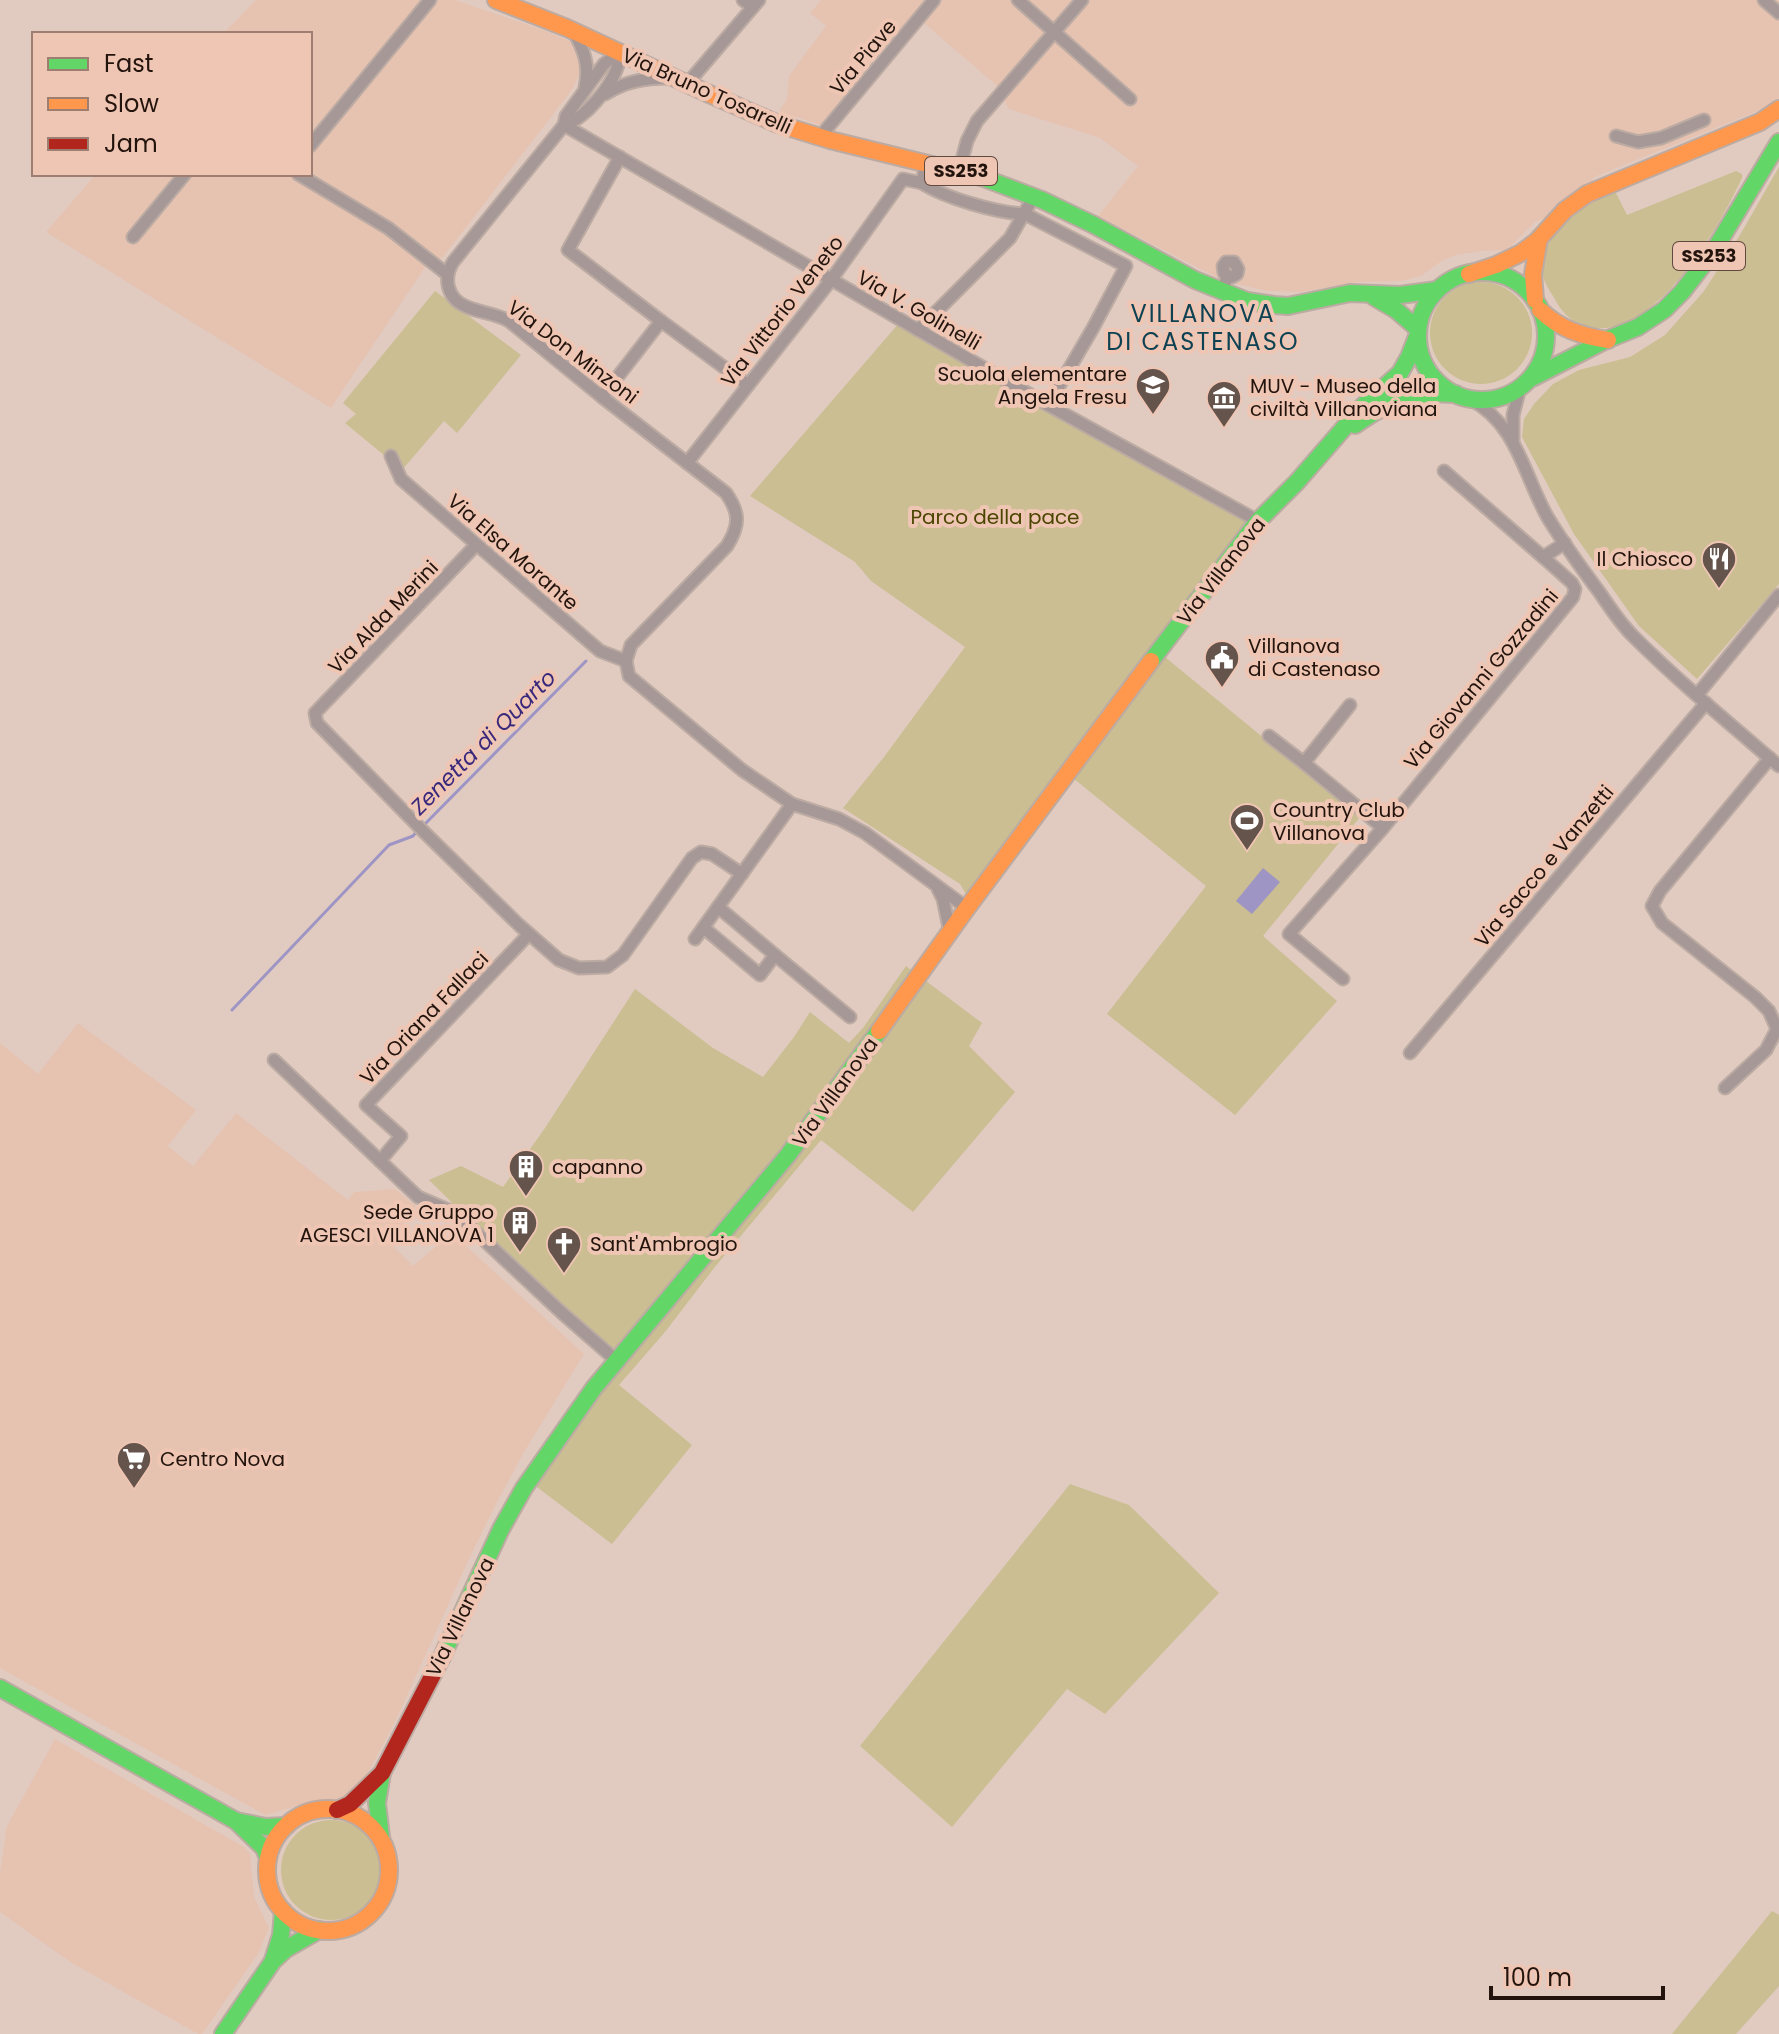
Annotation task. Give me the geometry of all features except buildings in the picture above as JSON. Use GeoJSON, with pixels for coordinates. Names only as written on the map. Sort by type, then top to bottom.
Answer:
{"type":"FeatureCollection","features":[{"type":"Feature","properties":{"kind":"main road","name":"Via Bruno Tosarelli"},"geometry":{"type":"LineString","coordinates":[[496,0],[574,31],[755,114],[819,138],[1010,186],[1221,292],[1250,303],[1297,305],[1344,294],[1402,295],[1437,290]]}},
{"type":"Feature","properties":{"kind":"main road"},"geometry":{"type":"LineString","coordinates":[[1469,274],[1508,261],[1539,239],[1564,210],[1600,187],[1776,112]]}},
{"type":"Feature","properties":{"kind":"main road","name":"SS253"},"geometry":{"type":"LineString","coordinates":[[1463,396],[1487,400],[1504,396],[1569,358],[1592,350],[1653,318],[1676,299],[1699,271],[1750,184],[1779,142]]}},
{"type":"Feature","properties":{"kind":"main road"},"geometry":{"type":"LineString","coordinates":[[1524,383],[1542,358],[1545,346],[1546,334],[1537,305],[1533,274],[1539,239]]}},
{"type":"Feature","properties":{"kind":"main road"},"geometry":{"type":"LineString","coordinates":[[1469,274],[1484,272],[1513,280],[1525,289],[1548,319],[1573,334],[1608,340]]}},
{"type":"Feature","properties":{"kind":"main road","name":"SS253"},"geometry":{"type":"LineString","coordinates":[[1437,290],[1469,274]]}},
{"type":"Feature","properties":{"kind":"main road"},"geometry":{"type":"LineString","coordinates":[[1437,290],[1421,315],[1419,349],[1432,376],[1443,387],[1463,396]]}},
{"type":"Feature","properties":{"kind":"main road"},"geometry":{"type":"LineString","coordinates":[[1368,293],[1396,310],[1418,332]]}},
{"type":"Feature","properties":{"kind":"main road","name":"Via Villanova"},"geometry":{"type":"LineString","coordinates":[[381,1839],[377,1803],[382,1773],[447,1648],[501,1529],[524,1488],[594,1388],[788,1155],[833,1096],[967,908],[1258,521],[1296,483],[1363,406],[1400,373],[1418,332]]}},
{"type":"Feature","properties":{"kind":"main road","name":"Via Villanova"},"geometry":{"type":"LineString","coordinates":[[1334,440],[1388,402],[1401,397],[1432,392],[1463,396]]}},
{"type":"Feature","properties":{"kind":"main road"},"geometry":{"type":"LineString","coordinates":[[0,1688],[236,1821],[264,1848],[268,1858],[269,1885],[275,1899],[283,1911],[306,1927],[336,1930],[353,1926],[379,1904],[387,1889],[388,1855],[381,1839],[370,1825],[355,1815],[337,1810],[319,1810],[301,1815],[286,1826],[276,1839],[268,1858]]}},
{"type":"Feature","properties":{"kind":"main road","name":"Via Villanova"},"geometry":{"type":"LineString","coordinates":[[337,1810],[350,1804],[382,1773]]}},
{"type":"Feature","properties":{"kind":"main road"},"geometry":{"type":"LineString","coordinates":[[236,1821],[266,1827],[286,1826]]}},
{"type":"Feature","properties":{"kind":"main road"},"geometry":{"type":"LineString","coordinates":[[273,1961],[281,1935],[283,1911]]}},
{"type":"Feature","properties":{"kind":"main road"},"geometry":{"type":"LineString","coordinates":[[223,2034],[273,1961],[286,1949],[319,1930]]}},
{"type":"Feature","properties":{"kind":"street"},"geometry":{"type":"LineString","coordinates":[[312,144],[430,0]]}},
{"type":"Feature","properties":{"kind":"street","name":"Via Piave"},"geometry":{"type":"LineString","coordinates":[[819,138],[934,0]]}},
{"type":"Feature","properties":{"kind":"street"},"geometry":{"type":"LineString","coordinates":[[1018,0],[1130,99]]}},
{"type":"Feature","properties":{"kind":"street"},"geometry":{"type":"LineString","coordinates":[[959,171],[967,141],[977,121],[1082,0]]}},
{"type":"Feature","properties":{"kind":"street"},"geometry":{"type":"LineString","coordinates":[[1764,0],[1779,13]]}},
{"type":"Feature","properties":{"kind":"street"},"geometry":{"type":"LineString","coordinates":[[598,98],[623,84],[638,80],[680,81],[751,2]]}},
{"type":"Feature","properties":{"kind":"street"},"geometry":{"type":"LineString","coordinates":[[574,31],[586,55],[588,73],[584,90]]}},
{"type":"Feature","properties":{"kind":"street"},"geometry":{"type":"LineString","coordinates":[[447,274],[462,250],[564,125],[566,116],[604,64],[620,52]]}},
{"type":"Feature","properties":{"kind":"street"},"geometry":{"type":"LineString","coordinates":[[564,125],[572,122],[598,98],[618,69],[620,52]]}},
{"type":"Feature","properties":{"kind":"street"},"geometry":{"type":"LineString","coordinates":[[1616,136],[1638,142],[1661,138],[1704,120]]}},
{"type":"Feature","properties":{"kind":"street","name":"Via V. Golinelli"},"geometry":{"type":"LineString","coordinates":[[564,125],[1048,405],[1258,521]]}},
{"type":"Feature","properties":{"kind":"street"},"geometry":{"type":"LineString","coordinates":[[1677,131],[1686,152]]}},
{"type":"Feature","properties":{"kind":"street"},"geometry":{"type":"LineString","coordinates":[[620,157],[568,250],[748,385]]}},
{"type":"Feature","properties":{"kind":"street"},"geometry":{"type":"LineString","coordinates":[[926,163],[922,183],[933,190],[1015,214],[1025,214],[1126,266],[1048,405]]}},
{"type":"Feature","properties":{"kind":"street"},"geometry":{"type":"LineString","coordinates":[[133,237],[183,176]]}},
{"type":"Feature","properties":{"kind":"street","name":"Via Don Minzoni"},"geometry":{"type":"LineString","coordinates":[[301,176],[388,228],[447,274],[449,289],[455,299],[465,306],[509,321],[726,493],[736,507],[737,522],[727,546],[631,645],[626,661]]}},
{"type":"Feature","properties":{"kind":"street","name":"Via Vittorio Veneto"},"geometry":{"type":"LineString","coordinates":[[687,463],[831,280],[903,179],[922,183]]}},
{"type":"Feature","properties":{"kind":"street"},"geometry":{"type":"LineString","coordinates":[[918,330],[1010,238],[1034,196]]}},
{"type":"Feature","properties":{"kind":"street"},"geometry":{"type":"LineString","coordinates":[[1221,292],[1228,276]]}},
{"type":"Feature","properties":{"kind":"street"},"geometry":{"type":"LineString","coordinates":[[602,397],[661,321]]}},
{"type":"Feature","properties":{"kind":"street"},"geometry":{"type":"LineString","coordinates":[[1513,442],[1513,415],[1524,383]]}},
{"type":"Feature","properties":{"kind":"street"},"geometry":{"type":"LineString","coordinates":[[1463,396],[1493,414],[1513,442],[1548,518],[1631,634],[1774,762],[1660,891],[1652,906],[1662,923],[1755,997],[1769,1011],[1777,1029],[1766,1050],[1725,1088]]}},
{"type":"Feature","properties":{"kind":"street","name":"Via Elsa Morante"},"geometry":{"type":"LineString","coordinates":[[391,456],[401,479],[476,545],[600,651],[626,661]]}},
{"type":"Feature","properties":{"kind":"street"},"geometry":{"type":"LineString","coordinates":[[1444,471],[1543,557],[1565,543]]}},
{"type":"Feature","properties":{"kind":"street","name":"Via Alda Merini"},"geometry":{"type":"LineString","coordinates":[[476,545],[315,713],[317,723],[529,934]]}},
{"type":"Feature","properties":{"kind":"street","name":"Via Giovanni Gozzadini"},"geometry":{"type":"LineString","coordinates":[[1343,979],[1289,934],[1383,828],[1573,597],[1575,589],[1572,583],[1543,557]]}},
{"type":"Feature","properties":{"kind":"street","name":"Via Sacco e Vanzetti"},"geometry":{"type":"LineString","coordinates":[[1410,1053],[1701,699],[1779,595]]}},
{"type":"Feature","properties":{"kind":"street"},"geometry":{"type":"LineString","coordinates":[[626,661],[629,676],[742,770],[792,804],[839,819],[865,833],[967,908]]}},
{"type":"Feature","properties":{"kind":"street"},"geometry":{"type":"LineString","coordinates":[[1304,763],[1350,705]]}},
{"type":"Feature","properties":{"kind":"street"},"geometry":{"type":"LineString","coordinates":[[1269,736],[1383,828]]}},
{"type":"Feature","properties":{"kind":"street"},"geometry":{"type":"LineString","coordinates":[[695,939],[792,804]]}},
{"type":"Feature","properties":{"kind":"street"},"geometry":{"type":"LineString","coordinates":[[529,934],[559,960],[579,968],[607,967],[623,955],[692,858],[701,852],[712,854],[742,874]]}},
{"type":"Feature","properties":{"kind":"street"},"geometry":{"type":"LineString","coordinates":[[938,888],[950,932]]}},
{"type":"Feature","properties":{"kind":"street"},"geometry":{"type":"LineString","coordinates":[[718,907],[850,1017]]}},
{"type":"Feature","properties":{"kind":"street"},"geometry":{"type":"LineString","coordinates":[[704,928],[760,975],[775,955]]}},
{"type":"Feature","properties":{"kind":"street","name":"Via Oriana Fallaci"},"geometry":{"type":"LineString","coordinates":[[380,1161],[401,1136],[366,1105],[529,934]]}},
{"type":"Feature","properties":{"kind":"street"},"geometry":{"type":"LineString","coordinates":[[274,1060],[418,1197],[455,1213],[617,1361]]}},
{"type":"Feature","properties":{"kind":"shaded area"},"geometry":{"type":"Polygon","coordinates":[[[256,0],[455,0],[572,42],[578,51],[581,64],[571,91],[443,257],[426,266],[331,408],[46,232],[94,176],[312,176],[312,32],[225,32],[256,0]]]}},
{"type":"Feature","properties":{"kind":"shaded area"},"geometry":{"type":"Polygon","coordinates":[[[821,0],[1779,0],[1779,117],[1765,108],[1594,177],[1591,184],[1561,203],[1545,218],[1536,221],[1503,250],[1456,255],[1443,260],[1421,276],[1401,281],[1357,282],[1301,292],[1267,291],[1212,275],[1098,216],[1138,166],[1100,138],[1009,109],[996,85],[916,16],[822,126],[779,111],[787,99],[789,76],[826,26],[810,13],[821,0]]]}},
{"type":"Feature","properties":{"kind":"shaded area"},"geometry":{"type":"Polygon","coordinates":[[[1263,868],[1280,882],[1252,914],[1236,901],[1263,868]]]}},
{"type":"Feature","properties":{"kind":"shaded area"},"geometry":{"type":"Polygon","coordinates":[[[78,1023],[196,1110],[168,1146],[193,1166],[236,1113],[348,1200],[354,1192],[395,1189],[416,1206],[390,1243],[413,1266],[452,1233],[584,1354],[497,1502],[397,1718],[361,1786],[342,1802],[312,1802],[265,1815],[0,1668],[0,1043],[38,1074],[78,1023]]]}},
{"type":"Feature","properties":{"kind":"shaded area"},"geometry":{"type":"Polygon","coordinates":[[[55,1739],[244,1847],[250,1854],[254,1897],[269,1928],[258,1954],[202,2034],[72,1963],[0,1912],[0,1873],[7,1826],[55,1739]]]}},
{"type":"Feature","properties":{"kind":"green space"},"geometry":{"type":"Polygon","coordinates":[[[1779,167],[1779,584],[1697,679],[1639,626],[1574,534],[1522,437],[1524,419],[1553,384],[1579,370],[1630,357],[1665,335],[1704,291],[1779,167]]]}},
{"type":"Feature","properties":{"kind":"green space"},"geometry":{"type":"Polygon","coordinates":[[[1736,171],[1742,174],[1742,178],[1704,245],[1688,269],[1649,308],[1628,322],[1598,328],[1576,322],[1560,308],[1545,282],[1542,265],[1553,237],[1576,214],[1615,191],[1627,215],[1736,171]]]}},
{"type":"Feature","properties":{"kind":"green space"},"geometry":{"type":"Polygon","coordinates":[[[1481,282],[1500,286],[1517,297],[1528,314],[1532,333],[1528,352],[1517,369],[1500,380],[1481,384],[1462,380],[1445,369],[1434,352],[1430,333],[1434,314],[1445,297],[1462,286],[1481,282]]]}},
{"type":"Feature","properties":{"kind":"green space"},"geometry":{"type":"Polygon","coordinates":[[[435,291],[521,355],[457,433],[444,421],[402,470],[345,423],[356,414],[343,403],[435,291]]]}},
{"type":"Feature","properties":{"kind":"green space","name":"Parco della pace"},"geometry":{"type":"Polygon","coordinates":[[[906,315],[1256,522],[1154,648],[1360,817],[1263,936],[1337,1001],[1235,1115],[1107,1014],[1206,886],[1068,774],[970,901],[960,884],[843,808],[965,647],[871,581],[855,562],[750,496],[906,315]]]}},
{"type":"Feature","properties":{"kind":"green space"},"geometry":{"type":"Polygon","coordinates":[[[906,966],[982,1023],[969,1046],[1015,1092],[913,1212],[821,1140],[619,1385],[692,1445],[612,1544],[529,1481],[612,1360],[429,1180],[461,1166],[503,1187],[635,989],[713,1048],[763,1077],[810,1012],[849,1043],[906,966]]]}},
{"type":"Feature","properties":{"kind":"green space"},"geometry":{"type":"Polygon","coordinates":[[[1070,1484],[1129,1505],[1219,1593],[1105,1714],[1067,1689],[952,1827],[860,1746],[1070,1484]]]}},
{"type":"Feature","properties":{"kind":"green space"},"geometry":{"type":"Polygon","coordinates":[[[331,1820],[350,1823],[367,1834],[378,1851],[381,1870],[378,1889],[367,1906],[350,1917],[331,1920],[312,1917],[295,1906],[284,1889],[281,1870],[284,1851],[295,1834],[312,1823],[331,1820]]]}},
{"type":"Feature","properties":{"kind":"green space"},"geometry":{"type":"Polygon","coordinates":[[[1772,1911],[1779,1915],[1779,1986],[1736,2034],[1672,2034],[1772,1911]]]}},
{"type":"Feature","properties":{"kind":"waterway","name":"Zenetta di Quarto"},"geometry":{"type":"LineString","coordinates":[[423,826],[586,661]]}},
{"type":"Feature","properties":{"kind":"waterway","name":"Zenetta di Quarto"},"geometry":{"type":"LineString","coordinates":[[232,1010],[389,845],[413,836],[417,831]]}},
{"type":"Feature","properties":{"kind":"traffic: fast"},"geometry":{"type":"LineString","coordinates":[[1532,378],[1638,327],[1664,310],[1713,252],[1779,142]]}},
{"type":"Feature","properties":{"kind":"traffic: fast"},"geometry":{"type":"LineString","coordinates":[[981,177],[1042,200],[1195,280],[1247,301],[1288,306],[1350,293],[1400,295],[1437,290]]}},
{"type":"Feature","properties":{"kind":"traffic: fast"},"geometry":{"type":"LineString","coordinates":[[1482,272],[1506,277],[1527,291],[1541,312],[1546,336],[1541,360],[1527,381],[1506,395],[1482,400],[1458,395],[1437,381],[1423,360],[1418,336],[1423,312],[1437,291],[1458,277],[1482,272]]}},
{"type":"Feature","properties":{"kind":"traffic: fast"},"geometry":{"type":"LineString","coordinates":[[1374,297],[1396,310],[1418,329]]}},
{"type":"Feature","properties":{"kind":"traffic: fast"},"geometry":{"type":"LineString","coordinates":[[1151,661],[1258,521],[1296,483],[1363,406],[1400,373],[1418,334]]}},
{"type":"Feature","properties":{"kind":"traffic: fast"},"geometry":{"type":"LineString","coordinates":[[1355,425],[1402,399],[1426,394],[1456,394]]}},
{"type":"Feature","properties":{"kind":"traffic: fast"},"geometry":{"type":"LineString","coordinates":[[441,1659],[501,1529],[524,1488],[594,1388],[788,1155],[879,1031]]}},
{"type":"Feature","properties":{"kind":"traffic: fast"},"geometry":{"type":"LineString","coordinates":[[0,1688],[236,1821],[264,1848],[268,1858]]}},
{"type":"Feature","properties":{"kind":"traffic: fast"},"geometry":{"type":"LineString","coordinates":[[381,1837],[377,1803],[382,1773]]}},
{"type":"Feature","properties":{"kind":"traffic: fast"},"geometry":{"type":"LineString","coordinates":[[236,1821],[266,1827],[286,1826]]}},
{"type":"Feature","properties":{"kind":"traffic: fast"},"geometry":{"type":"LineString","coordinates":[[273,1960],[281,1935],[283,1911]]}},
{"type":"Feature","properties":{"kind":"traffic: fast"},"geometry":{"type":"LineString","coordinates":[[223,2034],[273,1961],[286,1949],[319,1930]]}},
{"type":"Feature","properties":{"kind":"traffic: slow"},"geometry":{"type":"LineString","coordinates":[[496,0],[567,28],[778,124],[981,177]]}},
{"type":"Feature","properties":{"kind":"traffic: slow"},"geometry":{"type":"LineString","coordinates":[[1469,274],[1521,253],[1537,241],[1565,210],[1587,194],[1760,122],[1779,109]]}},
{"type":"Feature","properties":{"kind":"traffic: slow"},"geometry":{"type":"LineString","coordinates":[[1535,300],[1533,274],[1539,239]]}},
{"type":"Feature","properties":{"kind":"traffic: slow"},"geometry":{"type":"LineString","coordinates":[[1540,310],[1571,331],[1608,340]]}},
{"type":"Feature","properties":{"kind":"traffic: slow"},"geometry":{"type":"LineString","coordinates":[[879,1031],[1151,661]]}},
{"type":"Feature","properties":{"kind":"traffic: slow"},"geometry":{"type":"LineString","coordinates":[[328,1809],[351,1814],[371,1827],[384,1847],[389,1870],[384,1893],[371,1913],[351,1926],[328,1931],[305,1926],[285,1913],[272,1893],[267,1870],[272,1847],[285,1827],[305,1814],[328,1809]]}},
{"type":"Feature","properties":{"kind":"traffic: jam"},"geometry":{"type":"LineString","coordinates":[[337,1810],[350,1804],[382,1773],[441,1659]]}},
{"type":"Feature","properties":{"kind":"place","name":"Scuola elementare Angela Fresu"},"geometry":{"type":"Point","coordinates":[1153,416]}},
{"type":"Feature","properties":{"kind":"place","name":"MUV - Museo della civiltà Villanoviana"},"geometry":{"type":"Point","coordinates":[1224,429]}},
{"type":"Feature","properties":{"kind":"place","name":"Il Chiosco"},"geometry":{"type":"Point","coordinates":[1719,590]}},
{"type":"Feature","properties":{"kind":"place","name":"Villanova di Castenaso"},"geometry":{"type":"Point","coordinates":[1222,689]}},
{"type":"Feature","properties":{"kind":"place","name":"Country Club Villanova"},"geometry":{"type":"Point","coordinates":[1247,852]}},
{"type":"Feature","properties":{"kind":"place","name":"capanno"},"geometry":{"type":"Point","coordinates":[526,1198]}},
{"type":"Feature","properties":{"kind":"place","name":"Sede Gruppo AGESCI VILLANOVA 1"},"geometry":{"type":"Point","coordinates":[520,1254]}},
{"type":"Feature","properties":{"kind":"place","name":"Sant'Ambrogio"},"geometry":{"type":"Point","coordinates":[564,1275]}},
{"type":"Feature","properties":{"kind":"place","name":"Centro Nova"},"geometry":{"type":"Point","coordinates":[134,1490]}},
{"type":"Feature","properties":{"kind":"district","name":"VILLANOVA DI CASTENASO"},"geometry":{"type":"Point","coordinates":[1203,328]}}]}
